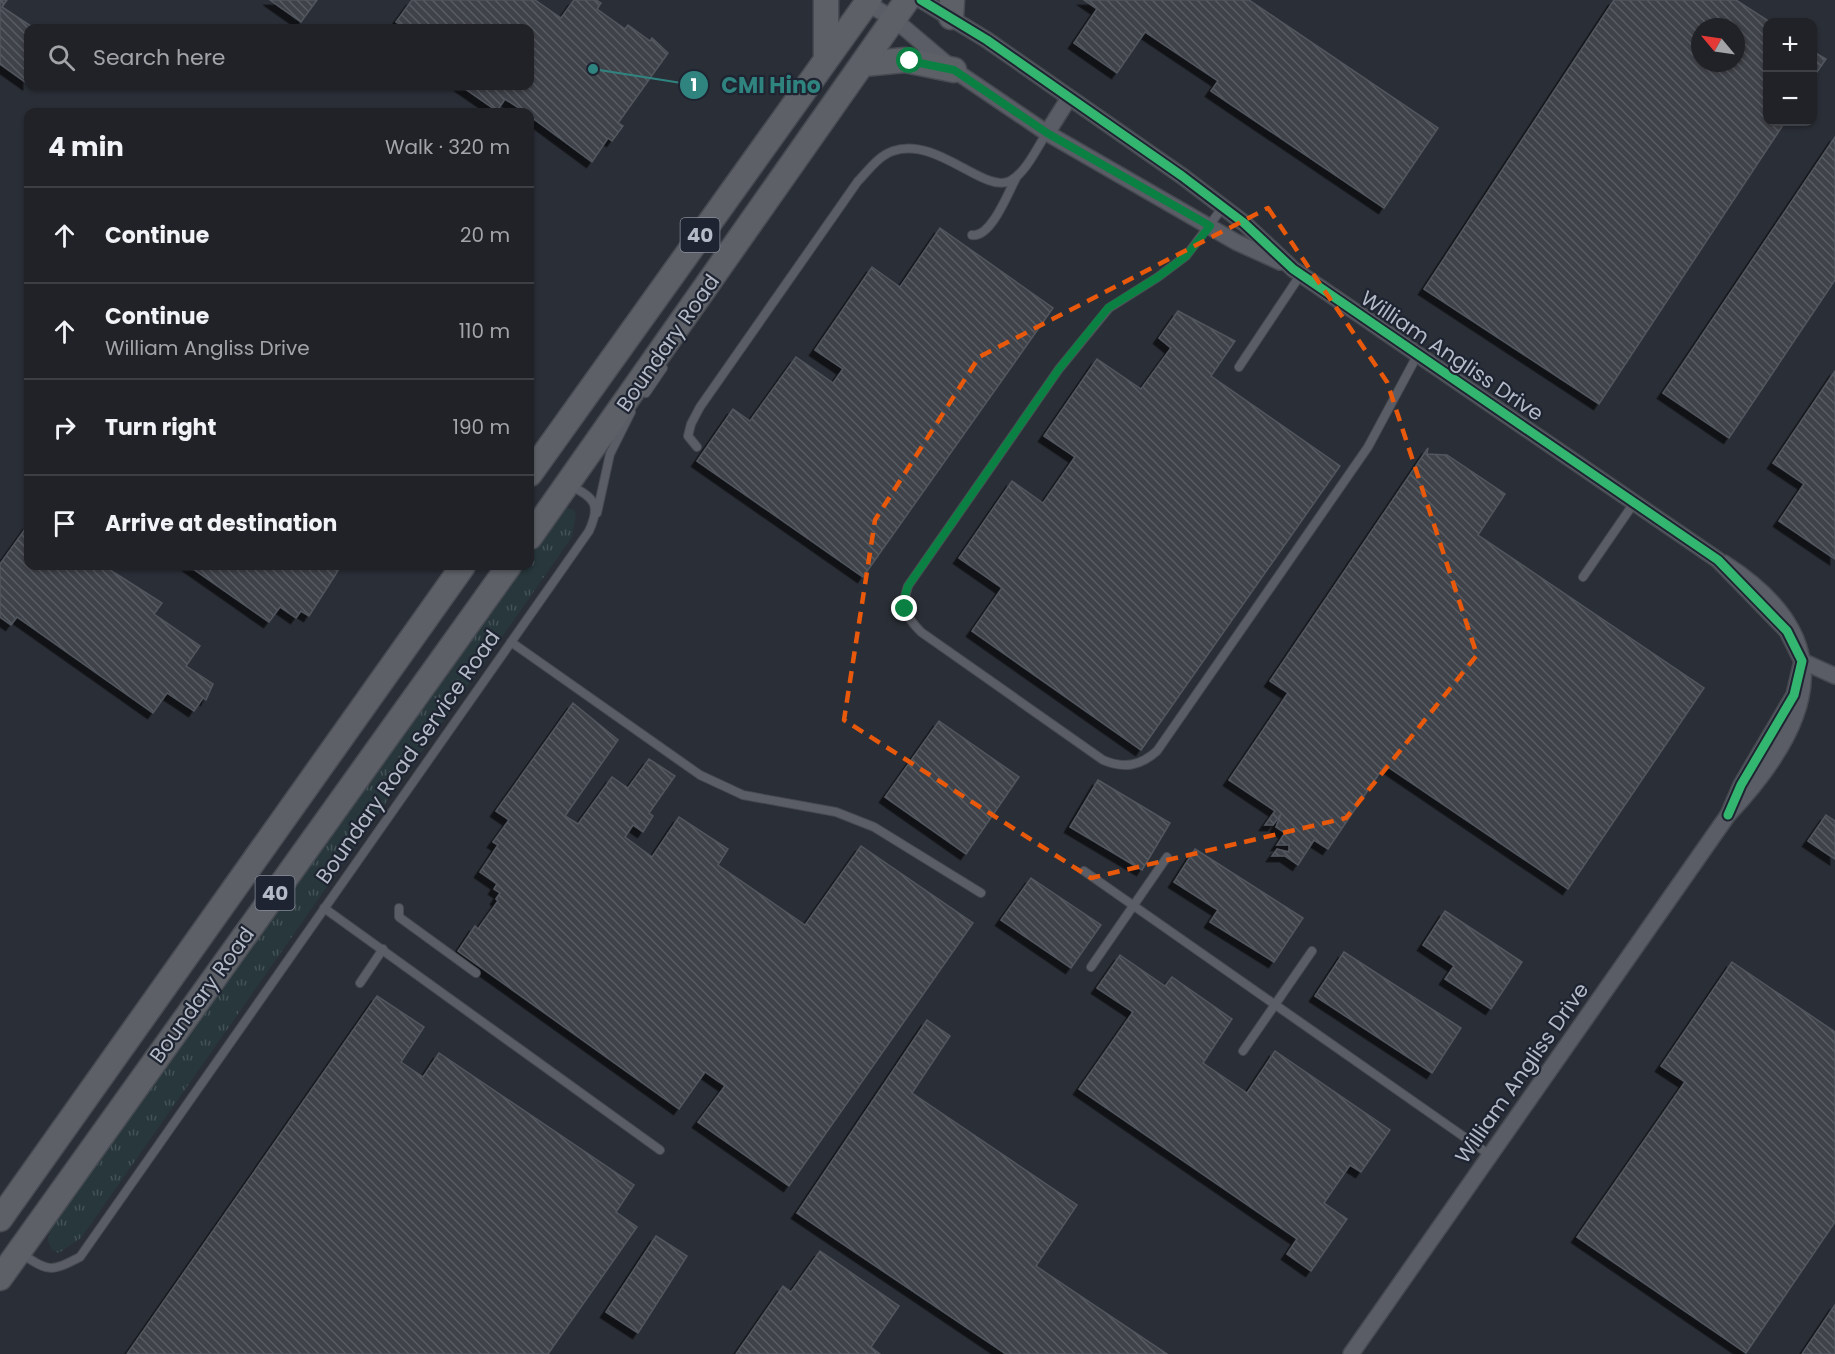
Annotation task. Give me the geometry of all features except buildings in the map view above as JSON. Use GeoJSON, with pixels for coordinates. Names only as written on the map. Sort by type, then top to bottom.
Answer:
{"type":"FeatureCollection","features":[{"type":"Feature","properties":{"kind":"main road"},"geometry":{"type":"LineString","coordinates":[[826,0],[826,57]]}},
{"type":"Feature","properties":{"kind":"main road","name":"Boundary Road"},"geometry":{"type":"LineString","coordinates":[[534,467],[866,1]]}},
{"type":"Feature","properties":{"kind":"main road","name":"Boundary Road"},"geometry":{"type":"LineString","coordinates":[[534,531],[901,10]]}},
{"type":"Feature","properties":{"kind":"main road"},"geometry":{"type":"LineString","coordinates":[[864,64],[905,60],[954,70]]}},
{"type":"Feature","properties":{"kind":"main road"},"geometry":{"type":"LineString","coordinates":[[534,472],[567,484]]}},
{"type":"Feature","properties":{"kind":"main road","name":"Boundary Road"},"geometry":{"type":"LineString","coordinates":[[0,1218],[460,570]]}},
{"type":"Feature","properties":{"kind":"main road","name":"Boundary Road"},"geometry":{"type":"LineString","coordinates":[[0,1278],[506,570]]}},
{"type":"Feature","properties":{"kind":"main road"},"geometry":{"type":"LineString","coordinates":[[0,1218],[12,1245],[19,1253]]}},
{"type":"Feature","properties":{"kind":"street","name":"William Angliss Drive"},"geometry":{"type":"LineString","coordinates":[[921,0],[952,9],[1069,98],[1223,207],[1297,271]]}},
{"type":"Feature","properties":{"kind":"street","name":"William Angliss Drive"},"geometry":{"type":"LineString","coordinates":[[866,1],[901,10],[954,70],[1047,133],[1210,226],[1297,271],[1718,560],[1787,631],[1802,661],[1794,695],[1746,777],[1728,815]]}},
{"type":"Feature","properties":{"kind":"street"},"geometry":{"type":"LineString","coordinates":[[1047,133],[1069,98]]}},
{"type":"Feature","properties":{"kind":"street","name":"William Angliss Drive"},"geometry":{"type":"LineString","coordinates":[[1718,560],[1745,571],[1786,595]]}},
{"type":"Feature","properties":{"kind":"street"},"geometry":{"type":"LineString","coordinates":[[1802,661],[1828,657],[1832,680]]}},
{"type":"Feature","properties":{"kind":"street"},"geometry":{"type":"LineString","coordinates":[[1802,661],[1832,680]]}},
{"type":"Feature","properties":{"kind":"street","name":"William Angliss Drive"},"geometry":{"type":"LineString","coordinates":[[1350,1354],[1728,815],[1787,753],[1808,726]]}},
{"type":"Feature","properties":{"kind":"lane"},"geometry":{"type":"LineString","coordinates":[[972,235],[982,234],[991,225],[1018,175],[1047,133]]}},
{"type":"Feature","properties":{"kind":"lane"},"geometry":{"type":"LineString","coordinates":[[697,447],[688,436],[690,424],[700,407],[858,181],[876,162],[891,152],[911,148],[930,152],[997,184],[1009,182],[1018,175]]}},
{"type":"Feature","properties":{"kind":"lane"},"geometry":{"type":"LineString","coordinates":[[1223,207],[1186,256],[1158,277],[1108,308],[1059,369],[908,586],[904,599],[909,620],[921,632],[1103,760],[1125,767],[1137,764],[1157,751],[1368,447],[1418,354]]}},
{"type":"Feature","properties":{"kind":"lane"},"geometry":{"type":"LineString","coordinates":[[1239,368],[1297,271]]}},
{"type":"Feature","properties":{"kind":"lane"},"geometry":{"type":"LineString","coordinates":[[674,349],[689,313]]}},
{"type":"Feature","properties":{"kind":"lane","name":"Boundary Road Service Road"},"geometry":{"type":"LineString","coordinates":[[19,1253],[43,1268],[56,1270],[80,1257],[589,531],[597,515],[610,454],[617,436],[670,358]]}},
{"type":"Feature","properties":{"kind":"lane"},"geometry":{"type":"LineString","coordinates":[[567,484],[588,495],[597,515]]}},
{"type":"Feature","properties":{"kind":"lane"},"geometry":{"type":"LineString","coordinates":[[1583,577],[1634,503]]}},
{"type":"Feature","properties":{"kind":"lane"},"geometry":{"type":"LineString","coordinates":[[511,642],[700,775],[743,795],[836,812],[874,827],[981,893]]}},
{"type":"Feature","properties":{"kind":"lane"},"geometry":{"type":"LineString","coordinates":[[1091,967],[1167,857]]}},
{"type":"Feature","properties":{"kind":"lane"},"geometry":{"type":"LineString","coordinates":[[1084,871],[1490,1155]]}},
{"type":"Feature","properties":{"kind":"lane"},"geometry":{"type":"LineString","coordinates":[[324,908],[660,1150]]}},
{"type":"Feature","properties":{"kind":"lane"},"geometry":{"type":"LineString","coordinates":[[399,908],[399,917],[476,973]]}},
{"type":"Feature","properties":{"kind":"lane"},"geometry":{"type":"LineString","coordinates":[[360,983],[383,949]]}},
{"type":"Feature","properties":{"kind":"lane"},"geometry":{"type":"LineString","coordinates":[[1243,1051],[1312,951]]}},
{"type":"Feature","properties":{"kind":"highlighted area"},"geometry":{"type":"Polygon","coordinates":[[[1268,208],[1387,382],[1477,655],[1346,818],[1091,878],[844,720],[875,520],[979,357],[1268,208]]]}},
{"type":"Feature","properties":{"kind":"green space"},"geometry":{"type":"Polygon","coordinates":[[[565,507],[574,510],[576,514],[572,537],[81,1238],[59,1253],[52,1250],[48,1241],[50,1228],[516,570],[534,570],[534,544],[555,514],[565,507]]]}},
{"type":"Feature","properties":{"kind":"cycle path"},"geometry":{"type":"LineString","coordinates":[[921,0],[987,40],[1182,176],[1244,223],[1293,269],[1718,560],[1787,631],[1802,661],[1794,695],[1741,785],[1728,815]]}},
{"type":"Feature","properties":{"kind":"place","name":"CMI Hino"},"geometry":{"type":"Point","coordinates":[593,69]}},
{"type":"Feature","properties":{"kind":"route"},"geometry":{"type":"LineString","coordinates":[[905,609],[904,599],[908,586],[1059,369],[1108,308],[1158,277],[1186,256],[1210,226],[1047,133],[1003,106],[954,70],[910,61]]}}]}
